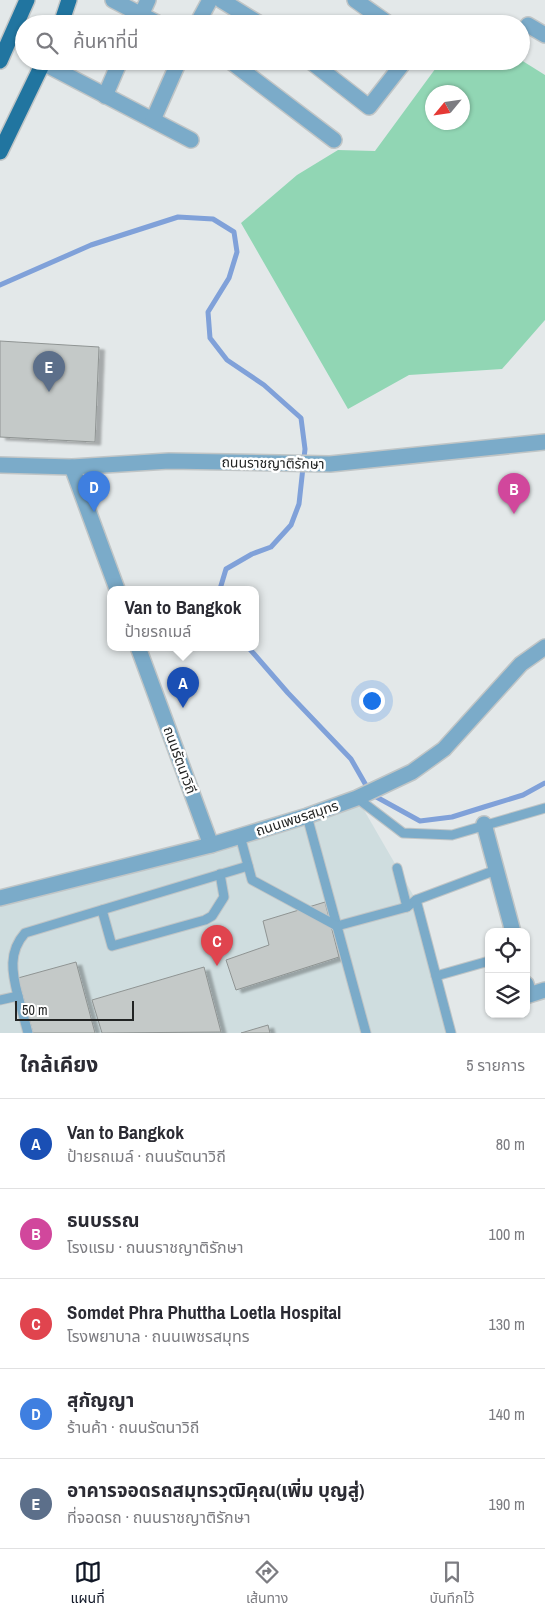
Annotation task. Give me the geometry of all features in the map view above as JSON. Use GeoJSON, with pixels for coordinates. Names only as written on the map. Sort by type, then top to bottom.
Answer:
{"type":"FeatureCollection","features":[{"type":"Feature","properties":{"kind":"main road"},"geometry":{"type":"LineString","coordinates":[[20,15],[27,0]]}},
{"type":"Feature","properties":{"kind":"main road"},"geometry":{"type":"LineString","coordinates":[[64,15],[70,0]]}},
{"type":"Feature","properties":{"kind":"main road"},"geometry":{"type":"LineString","coordinates":[[0,61],[15,27]]}},
{"type":"Feature","properties":{"kind":"main road"},"geometry":{"type":"LineString","coordinates":[[0,152],[39,70]]}},
{"type":"Feature","properties":{"kind":"street"},"geometry":{"type":"LineString","coordinates":[[113,0],[134,15]]}},
{"type":"Feature","properties":{"kind":"street"},"geometry":{"type":"LineString","coordinates":[[141,15],[148,0]]}},
{"type":"Feature","properties":{"kind":"street"},"geometry":{"type":"LineString","coordinates":[[202,15],[210,0]]}},
{"type":"Feature","properties":{"kind":"street"},"geometry":{"type":"LineString","coordinates":[[222,0],[246,15]]}},
{"type":"Feature","properties":{"kind":"street"},"geometry":{"type":"LineString","coordinates":[[355,0],[376,15]]}},
{"type":"Feature","properties":{"kind":"street"},"geometry":{"type":"LineString","coordinates":[[530,25],[545,35]]}},
{"type":"Feature","properties":{"kind":"street"},"geometry":{"type":"LineString","coordinates":[[58,70],[190,140]]}},
{"type":"Feature","properties":{"kind":"street"},"geometry":{"type":"LineString","coordinates":[[105,96],[116,70]]}},
{"type":"Feature","properties":{"kind":"street"},"geometry":{"type":"LineString","coordinates":[[153,120],[175,70]]}},
{"type":"Feature","properties":{"kind":"street"},"geometry":{"type":"LineString","coordinates":[[242,70],[334,140]]}},
{"type":"Feature","properties":{"kind":"street"},"geometry":{"type":"LineString","coordinates":[[322,70],[369,107],[397,70]]}},
{"type":"Feature","properties":{"kind":"street","name":"ถนนราชญาติรักษา"},"geometry":{"type":"LineString","coordinates":[[0,465],[72,467],[169,461],[330,464],[545,442]]}},
{"type":"Feature","properties":{"kind":"street"},"geometry":{"type":"LineString","coordinates":[[72,467],[116,586]]}},
{"type":"Feature","properties":{"kind":"street","name":"ถนนเพชรสมุทร"},"geometry":{"type":"LineString","coordinates":[[0,898],[211,845],[307,816],[357,798],[412,772],[444,749],[521,664],[545,647]]}},
{"type":"Feature","properties":{"kind":"street","name":"ถนนรัตนาวิถี"},"geometry":{"type":"LineString","coordinates":[[139,651],[211,845]]}},
{"type":"Feature","properties":{"kind":"street"},"geometry":{"type":"LineString","coordinates":[[484,824],[512,928]]}},
{"type":"Feature","properties":{"kind":"street"},"geometry":{"type":"LineString","coordinates":[[530,995],[545,990]]}},
{"type":"Feature","properties":{"kind":"lane"},"geometry":{"type":"LineString","coordinates":[[357,798],[403,833],[452,836],[484,824],[545,808]]}},
{"type":"Feature","properties":{"kind":"lane"},"geometry":{"type":"LineString","coordinates":[[307,816],[366,1033]]}},
{"type":"Feature","properties":{"kind":"lane"},"geometry":{"type":"LineString","coordinates":[[240,836],[252,880],[337,926],[407,907],[416,900],[496,870]]}},
{"type":"Feature","properties":{"kind":"lane"},"geometry":{"type":"LineString","coordinates":[[28,1033],[12,976],[12,959],[20,938],[25,933],[248,866]]}},
{"type":"Feature","properties":{"kind":"lane"},"geometry":{"type":"LineString","coordinates":[[397,868],[407,907]]}},
{"type":"Feature","properties":{"kind":"lane"},"geometry":{"type":"LineString","coordinates":[[102,910],[112,946],[205,920],[212,916],[224,897],[220,874]]}},
{"type":"Feature","properties":{"kind":"lane"},"geometry":{"type":"LineString","coordinates":[[416,900],[451,1033]]}},
{"type":"Feature","properties":{"kind":"lane"},"geometry":{"type":"LineString","coordinates":[[436,976],[485,963]]}},
{"type":"Feature","properties":{"kind":"lane"},"geometry":{"type":"LineString","coordinates":[[0,1000],[18,996]]}},
{"type":"Feature","properties":{"kind":"shaded area"},"geometry":{"type":"Polygon","coordinates":[[[357,798],[416,900],[451,1033],[0,1033],[0,897],[357,798]]]}},
{"type":"Feature","properties":{"kind":"green space"},"geometry":{"type":"Polygon","coordinates":[[[530,66],[545,75],[545,320],[502,369],[409,375],[348,409],[241,223],[297,175],[338,150],[375,151],[434,70],[530,70],[530,66]]]}},
{"type":"Feature","properties":{"kind":"building"},"geometry":{"type":"Polygon","coordinates":[[[0,341],[99,347],[95,442],[0,437],[0,341]]]}},
{"type":"Feature","properties":{"kind":"building"},"geometry":{"type":"Polygon","coordinates":[[[325,902],[339,957],[236,990],[226,960],[269,945],[263,921],[325,902]]]}},
{"type":"Feature","properties":{"kind":"building"},"geometry":{"type":"Polygon","coordinates":[[[76,962],[95,1033],[33,1033],[18,978],[76,962]]]}},
{"type":"Feature","properties":{"kind":"building"},"geometry":{"type":"Polygon","coordinates":[[[204,967],[221,1032],[102,1033],[92,1000],[204,967]]]}},
{"type":"Feature","properties":{"kind":"building"},"geometry":{"type":"Polygon","coordinates":[[[268,1025],[270,1033],[241,1033],[268,1025]]]}},
{"type":"Feature","properties":{"kind":"waterway"},"geometry":{"type":"LineString","coordinates":[[0,285],[91,245],[178,217],[213,219],[234,232],[237,252],[229,278],[208,312],[210,338],[227,360],[264,385],[301,418],[305,449],[299,504],[291,525],[271,547],[252,554],[226,569],[221,586]]}},
{"type":"Feature","properties":{"kind":"waterway"},"geometry":{"type":"LineString","coordinates":[[251,651],[288,693],[351,759],[371,794],[420,821],[452,817],[523,795],[545,783]]}},
{"type":"Feature","properties":{"kind":"place","name":"อาคารจอดรถสมุทรวุฒิคุณ(เพิ่ม บุญสู่)"},"geometry":{"type":"Point","coordinates":[49,392]}},
{"type":"Feature","properties":{"kind":"place","name":"สุกัญญา"},"geometry":{"type":"Point","coordinates":[94,512]}},
{"type":"Feature","properties":{"kind":"place","name":"ธนบรรณ"},"geometry":{"type":"Point","coordinates":[514,514]}},
{"type":"Feature","properties":{"kind":"place","name":"Van to Bangkok"},"geometry":{"type":"Point","coordinates":[183,708]}},
{"type":"Feature","properties":{"kind":"place","name":"Somdet Phra Phuttha Loetla Hospital"},"geometry":{"type":"Point","coordinates":[217,966]}}]}
